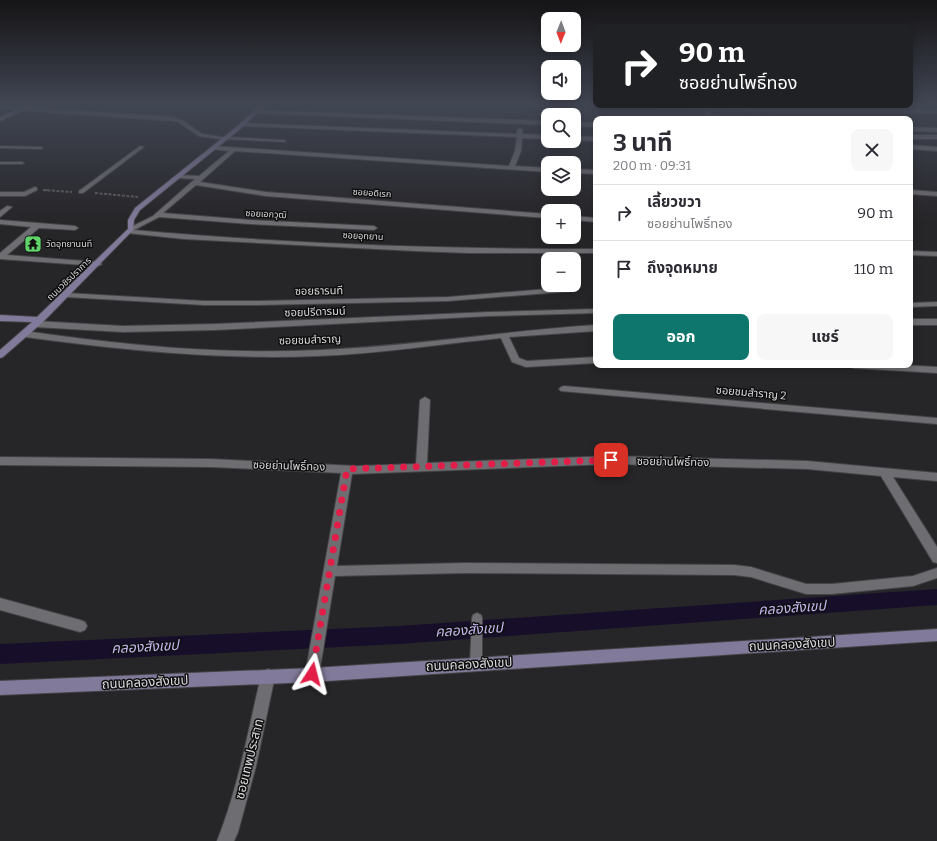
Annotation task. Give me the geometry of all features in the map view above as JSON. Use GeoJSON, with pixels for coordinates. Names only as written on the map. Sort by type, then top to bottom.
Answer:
{"type":"FeatureCollection","features":[{"type":"Feature","properties":{"kind":"street","name":"ถนนวชิรปราการ"},"geometry":{"type":"LineString","coordinates":[[0,355],[25,334],[66,295],[130,230],[131,220],[137,209],[219,143]]}},
{"type":"Feature","properties":{"kind":"street"},"geometry":{"type":"LineString","coordinates":[[511,168],[518,151],[519,143]]}},
{"type":"Feature","properties":{"kind":"street"},"geometry":{"type":"LineString","coordinates":[[913,147],[937,149]]}},
{"type":"Feature","properties":{"kind":"street"},"geometry":{"type":"LineString","coordinates":[[213,148],[541,170]]}},
{"type":"Feature","properties":{"kind":"street"},"geometry":{"type":"LineString","coordinates":[[130,230],[157,215],[234,149]]}},
{"type":"Feature","properties":{"kind":"street"},"geometry":{"type":"LineString","coordinates":[[581,171],[593,172]]}},
{"type":"Feature","properties":{"kind":"street"},"geometry":{"type":"LineString","coordinates":[[178,176],[202,178]]}},
{"type":"Feature","properties":{"kind":"street","name":"ซอยอดิเรก"},"geometry":{"type":"LineString","coordinates":[[196,183],[266,194],[541,215]]}},
{"type":"Feature","properties":{"kind":"street"},"geometry":{"type":"LineString","coordinates":[[0,194],[26,194],[35,189]]}},
{"type":"Feature","properties":{"kind":"street"},"geometry":{"type":"LineString","coordinates":[[913,192],[937,194]]}},
{"type":"Feature","properties":{"kind":"street"},"geometry":{"type":"LineString","coordinates":[[0,215],[9,207]]}},
{"type":"Feature","properties":{"kind":"street","name":"ซอยเอกวุฒิ"},"geometry":{"type":"LineString","coordinates":[[157,215],[250,222],[374,228]]}},
{"type":"Feature","properties":{"kind":"street"},"geometry":{"type":"LineString","coordinates":[[581,219],[593,220]]}},
{"type":"Feature","properties":{"kind":"street"},"geometry":{"type":"LineString","coordinates":[[0,222],[75,228]]}},
{"type":"Feature","properties":{"kind":"street"},"geometry":{"type":"LineString","coordinates":[[0,257],[37,226]]}},
{"type":"Feature","properties":{"kind":"street","name":"ซอยอุทยาน"},"geometry":{"type":"LineString","coordinates":[[130,230],[184,237],[414,249],[468,251],[593,251]]}},
{"type":"Feature","properties":{"kind":"street"},"geometry":{"type":"LineString","coordinates":[[913,253],[937,254]]}},
{"type":"Feature","properties":{"kind":"street"},"geometry":{"type":"LineString","coordinates":[[0,257],[98,264]]}},
{"type":"Feature","properties":{"kind":"street","name":"ซอยธารนที"},"geometry":{"type":"LineString","coordinates":[[66,295],[204,303],[258,303],[448,299],[541,292]]}},
{"type":"Feature","properties":{"kind":"street"},"geometry":{"type":"LineString","coordinates":[[913,305],[937,304]]}},
{"type":"Feature","properties":{"kind":"street","name":"ซอยปรีดารมน์"},"geometry":{"type":"LineString","coordinates":[[37,322],[78,328],[138,329],[593,311]]}},
{"type":"Feature","properties":{"kind":"street"},"geometry":{"type":"LineString","coordinates":[[0,318],[37,322]]}},
{"type":"Feature","properties":{"kind":"street"},"geometry":{"type":"LineString","coordinates":[[913,322],[937,322]]}},
{"type":"Feature","properties":{"kind":"street","name":"ซอยชมสำราญ"},"geometry":{"type":"LineString","coordinates":[[25,334],[107,346],[163,350],[293,354],[593,328]]}},
{"type":"Feature","properties":{"kind":"street"},"geometry":{"type":"LineString","coordinates":[[504,335],[516,360],[526,364],[593,360]]}},
{"type":"Feature","properties":{"kind":"street"},"geometry":{"type":"LineString","coordinates":[[904,368],[937,370]]}},
{"type":"Feature","properties":{"kind":"street","name":"ซอยชมสำราญ 2"},"geometry":{"type":"LineString","coordinates":[[564,389],[937,421]]}},
{"type":"Feature","properties":{"kind":"street"},"geometry":{"type":"LineString","coordinates":[[420,468],[425,400]]}},
{"type":"Feature","properties":{"kind":"street","name":"ซอยย่านโพธิ์ทอง"},"geometry":{"type":"LineString","coordinates":[[0,461],[212,463],[347,469],[420,468],[527,462],[611,460],[807,465],[937,477]]}},
{"type":"Feature","properties":{"kind":"street"},"geometry":{"type":"LineString","coordinates":[[312,674],[347,469]]}},
{"type":"Feature","properties":{"kind":"street"},"geometry":{"type":"LineString","coordinates":[[884,473],[937,558]]}},
{"type":"Feature","properties":{"kind":"street"},"geometry":{"type":"LineString","coordinates":[[329,571],[464,568],[734,570],[751,572],[806,589],[832,589],[914,581],[937,573]]}},
{"type":"Feature","properties":{"kind":"street"},"geometry":{"type":"LineString","coordinates":[[0,604],[80,626]]}},
{"type":"Feature","properties":{"kind":"street","name":"ถนนคลองสังเขป"},"geometry":{"type":"LineString","coordinates":[[0,688],[312,674],[937,635]]}},
{"type":"Feature","properties":{"kind":"street","name":"ซอยเทพประสาท"},"geometry":{"type":"LineString","coordinates":[[225,841],[230,832],[248,766],[268,676]]}},
{"type":"Feature","properties":{"kind":"lane"},"geometry":{"type":"LineString","coordinates":[[81,192],[142,147]]}},
{"type":"Feature","properties":{"kind":"lane"},"geometry":{"type":"LineString","coordinates":[[0,148],[40,148]]}},
{"type":"Feature","properties":{"kind":"lane"},"geometry":{"type":"LineString","coordinates":[[0,163],[22,163]]}},
{"type":"Feature","properties":{"kind":"lane"},"geometry":{"type":"LineString","coordinates":[[476,663],[477,618]]}},
{"type":"Feature","properties":{"kind":"waterway","name":"คลองสังเขป"},"geometry":{"type":"LineString","coordinates":[[0,654],[399,635],[937,597]]}},
{"type":"Feature","properties":{"kind":"place","name":"วัดอุทยานนที"},"geometry":{"type":"Point","coordinates":[33,244]}},
{"type":"Feature","properties":{"kind":"route"},"geometry":{"type":"LineString","coordinates":[[312,674],[347,469],[420,468],[527,462],[611,460]]}}]}
